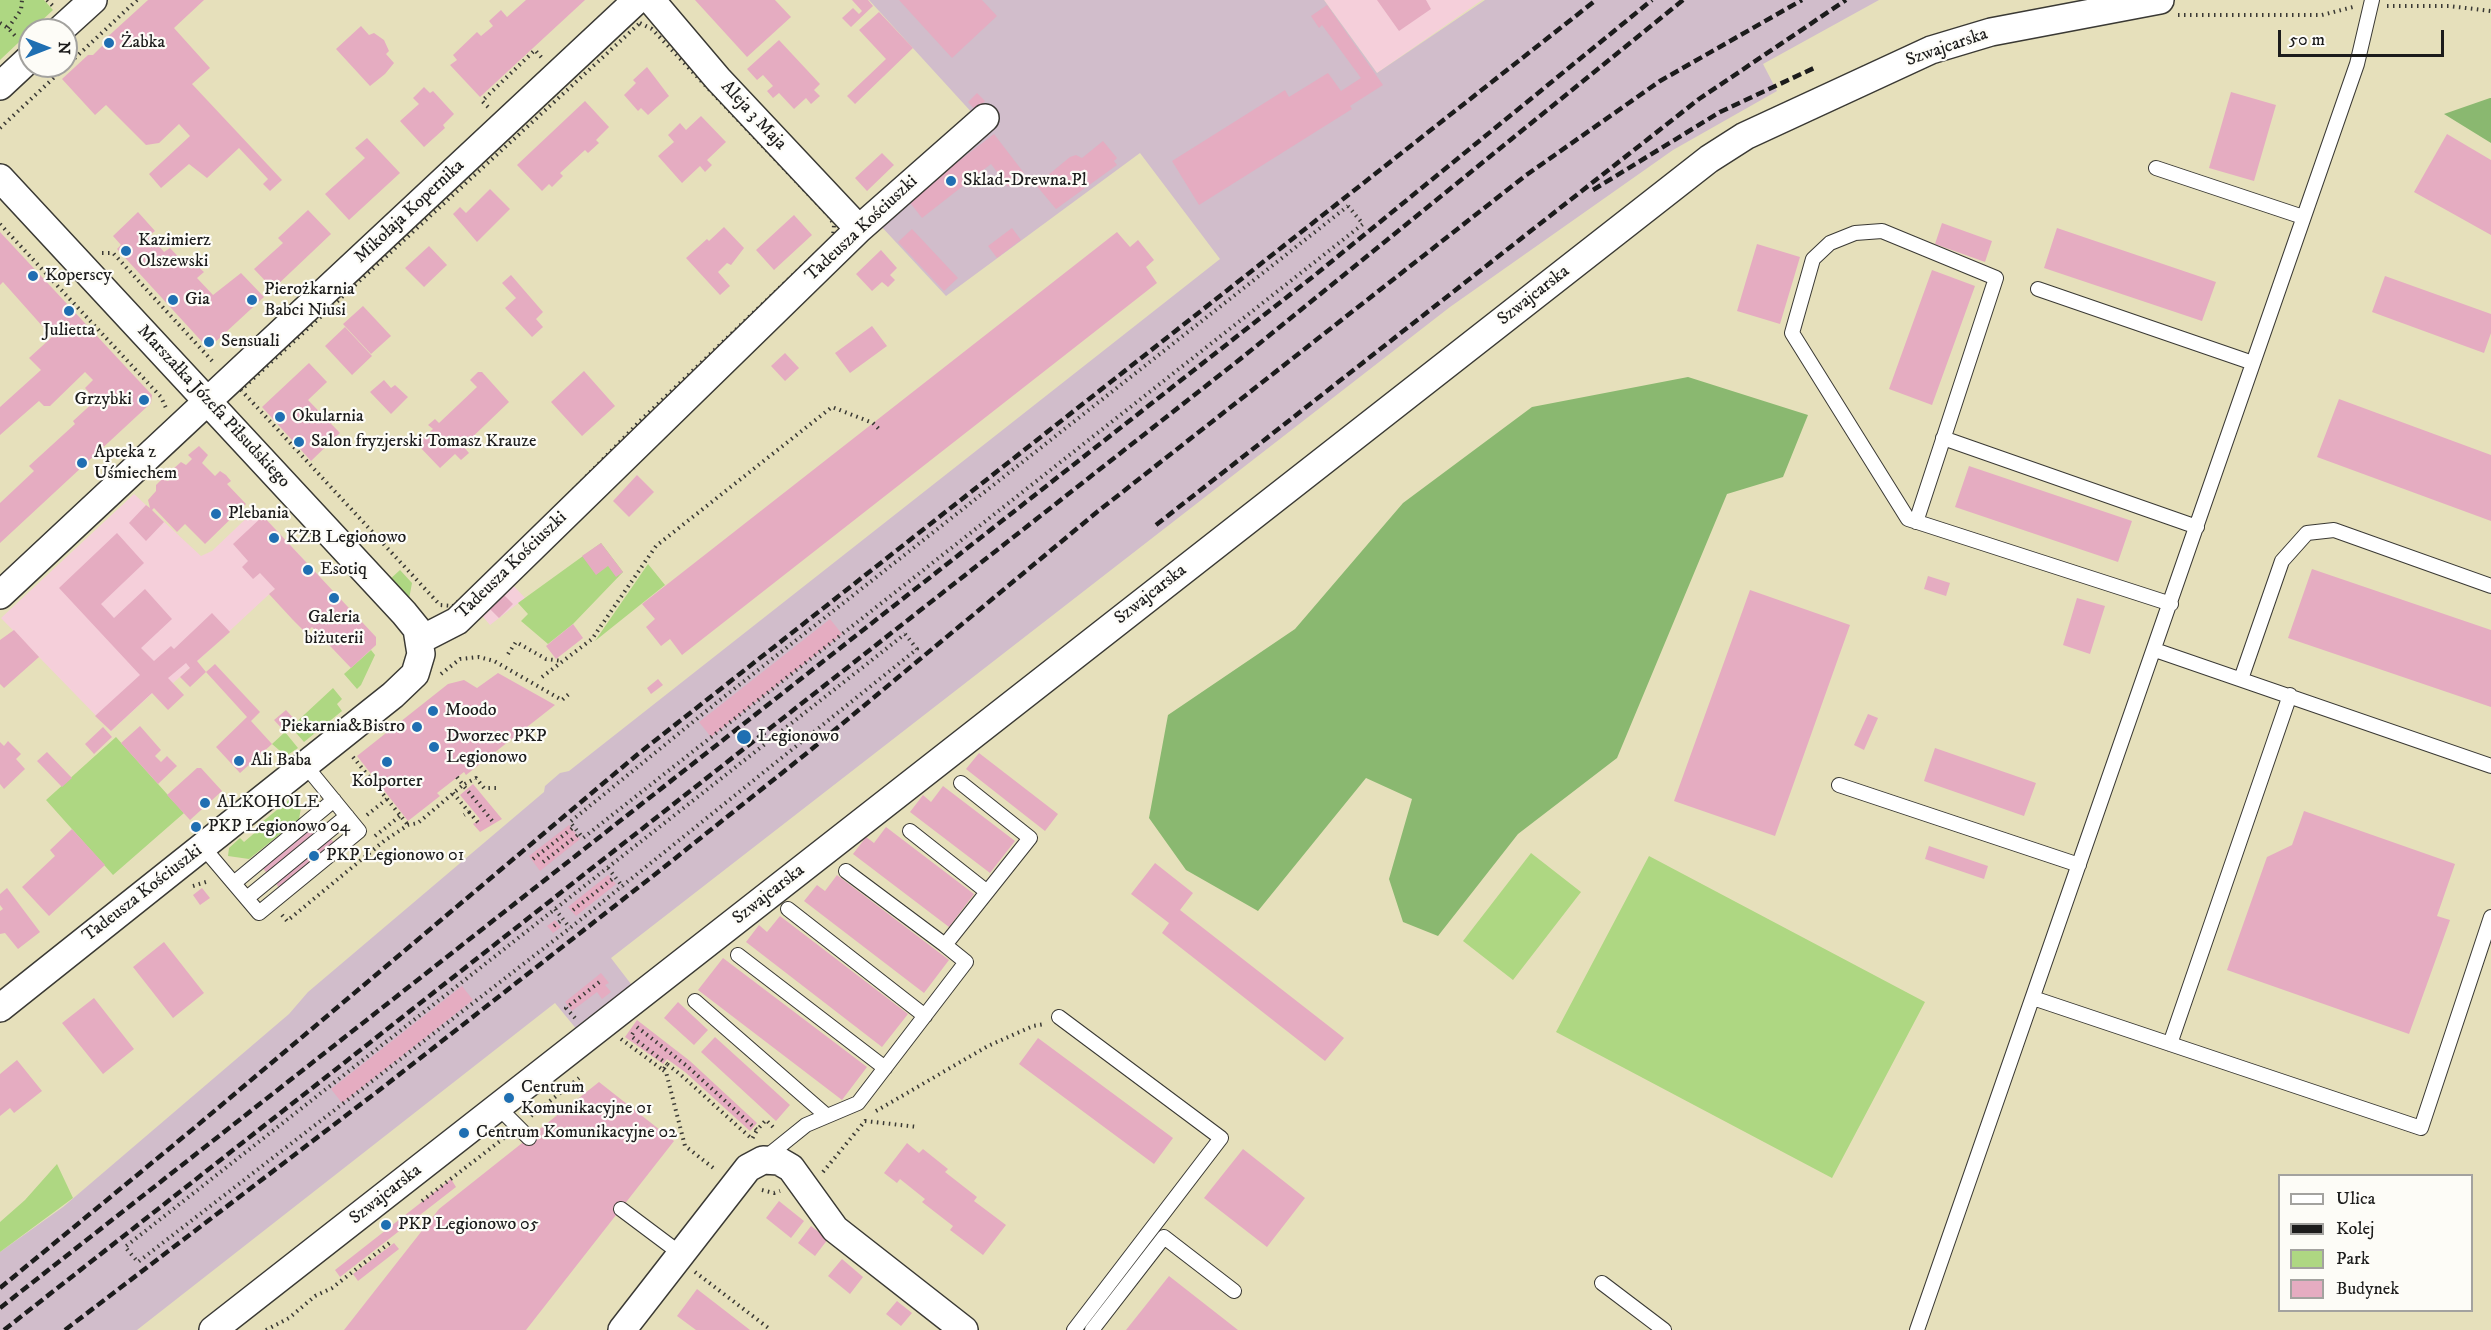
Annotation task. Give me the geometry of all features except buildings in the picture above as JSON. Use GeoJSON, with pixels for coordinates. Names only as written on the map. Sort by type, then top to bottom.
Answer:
{"type":"FeatureCollection","features":[{"type":"Feature","properties":{"kind":"street","name":"Mikołaja Kopernika"},"geometry":{"type":"LineString","coordinates":[[0,595],[206,400],[637,0]]}},
{"type":"Feature","properties":{"kind":"street","name":"Aleja 3 Maja"},"geometry":{"type":"LineString","coordinates":[[651,0],[718,79],[859,229]]}},
{"type":"Feature","properties":{"kind":"street"},"geometry":{"type":"LineString","coordinates":[[72,18],[90,1]]}},
{"type":"Feature","properties":{"kind":"street","name":"Szwajcarska"},"geometry":{"type":"LineString","coordinates":[[213,1330],[1708,159],[1745,136],[1931,50],[1991,32],[2168,8]]}},
{"type":"Feature","properties":{"kind":"street"},"geometry":{"type":"LineString","coordinates":[[0,86],[18,62]]}},
{"type":"Feature","properties":{"kind":"street","name":"Tadeusza Kościuszki"},"geometry":{"type":"LineString","coordinates":[[0,1008],[411,679],[420,660],[420,640],[457,621],[859,229],[985,118]]}},
{"type":"Feature","properties":{"kind":"street","name":"Marszałka Józefa Piłsudskiego"},"geometry":{"type":"LineString","coordinates":[[0,178],[404,613],[417,629],[420,640]]}},
{"type":"Feature","properties":{"kind":"street"},"geometry":{"type":"LineString","coordinates":[[622,1330],[687,1262],[748,1168],[763,1160],[779,1161],[791,1168],[835,1229],[964,1330]]}},
{"type":"Feature","properties":{"kind":"lane"},"geometry":{"type":"LineString","coordinates":[[1917,1330],[2357,64],[2371,3]]}},
{"type":"Feature","properties":{"kind":"lane"},"geometry":{"type":"LineString","coordinates":[[2156,168],[2302,217]]}},
{"type":"Feature","properties":{"kind":"lane"},"geometry":{"type":"LineString","coordinates":[[1916,522],[1996,278],[1882,231],[1868,231],[1841,237],[1821,250],[1814,259],[1792,333],[1908,519],[1916,522],[2171,604]]}},
{"type":"Feature","properties":{"kind":"lane"},"geometry":{"type":"LineString","coordinates":[[2038,289],[2253,363]]}},
{"type":"Feature","properties":{"kind":"lane"},"geometry":{"type":"LineString","coordinates":[[1943,438],[2197,527]]}},
{"type":"Feature","properties":{"kind":"lane"},"geometry":{"type":"LineString","coordinates":[[2241,679],[2282,561],[2307,533],[2334,530],[2491,586]]}},
{"type":"Feature","properties":{"kind":"lane"},"geometry":{"type":"LineString","coordinates":[[2155,650],[2290,694],[2491,766]]}},
{"type":"Feature","properties":{"kind":"lane"},"geometry":{"type":"LineString","coordinates":[[2170,1044],[2290,694]]}},
{"type":"Feature","properties":{"kind":"lane"},"geometry":{"type":"LineString","coordinates":[[203,846],[259,913],[359,831],[305,765]]}},
{"type":"Feature","properties":{"kind":"lane"},"geometry":{"type":"LineString","coordinates":[[945,945],[1030,838],[961,783]]}},
{"type":"Feature","properties":{"kind":"lane"},"geometry":{"type":"LineString","coordinates":[[1839,785],[2079,865]]}},
{"type":"Feature","properties":{"kind":"lane"},"geometry":{"type":"LineString","coordinates":[[231,879],[334,800]]}},
{"type":"Feature","properties":{"kind":"lane"},"geometry":{"type":"LineString","coordinates":[[247,898],[350,820]]}},
{"type":"Feature","properties":{"kind":"lane"},"geometry":{"type":"LineString","coordinates":[[910,831],[986,891]]}},
{"type":"Feature","properties":{"kind":"lane"},"geometry":{"type":"LineString","coordinates":[[763,1160],[797,1131],[858,1103],[966,962],[846,871]]}},
{"type":"Feature","properties":{"kind":"lane"},"geometry":{"type":"LineString","coordinates":[[788,909],[925,1016]]}},
{"type":"Feature","properties":{"kind":"lane"},"geometry":{"type":"LineString","coordinates":[[2033,998],[2421,1128],[2491,917]]}},
{"type":"Feature","properties":{"kind":"lane"},"geometry":{"type":"LineString","coordinates":[[738,955],[885,1068]]}},
{"type":"Feature","properties":{"kind":"lane"},"geometry":{"type":"LineString","coordinates":[[695,1001],[827,1116]]}},
{"type":"Feature","properties":{"kind":"lane"},"geometry":{"type":"LineString","coordinates":[[1059,1017],[1221,1138],[1074,1330]]}},
{"type":"Feature","properties":{"kind":"lane"},"geometry":{"type":"LineString","coordinates":[[498,1107],[529,1138]]}},
{"type":"Feature","properties":{"kind":"lane"},"geometry":{"type":"LineString","coordinates":[[621,1209],[687,1262]]}},
{"type":"Feature","properties":{"kind":"lane"},"geometry":{"type":"LineString","coordinates":[[1092,1330],[1164,1237],[1233,1291]]}},
{"type":"Feature","properties":{"kind":"lane"},"geometry":{"type":"LineString","coordinates":[[1602,1283],[1664,1330]]}},
{"type":"Feature","properties":{"kind":"path"},"geometry":{"type":"LineString","coordinates":[[8,28],[21,10],[22,0]]}},
{"type":"Feature","properties":{"kind":"path"},"geometry":{"type":"LineString","coordinates":[[0,127],[137,0]]}},
{"type":"Feature","properties":{"kind":"path"},"geometry":{"type":"LineString","coordinates":[[2168,8],[2322,15],[2371,3],[2449,6],[2491,11]]}},
{"type":"Feature","properties":{"kind":"path"},"geometry":{"type":"LineString","coordinates":[[0,23],[8,28],[18,41]]}},
{"type":"Feature","properties":{"kind":"path"},"geometry":{"type":"LineString","coordinates":[[622,38],[241,390],[440,605],[453,606],[496,570],[641,420],[833,237],[834,225],[829,216],[661,39]]}},
{"type":"Feature","properties":{"kind":"path"},"geometry":{"type":"LineString","coordinates":[[494,114],[482,101],[535,50],[547,64]]}},
{"type":"Feature","properties":{"kind":"path"},"geometry":{"type":"LineString","coordinates":[[1348,206],[1363,224],[583,838],[579,834],[570,822],[706,711],[1348,206]]}},
{"type":"Feature","properties":{"kind":"path"},"geometry":{"type":"LineString","coordinates":[[0,224],[161,397],[168,413]]}},
{"type":"Feature","properties":{"kind":"path"},"geometry":{"type":"LineString","coordinates":[[90,252],[112,253],[219,369]]}},
{"type":"Feature","properties":{"kind":"path"},"geometry":{"type":"LineString","coordinates":[[542,677],[592,639],[656,546],[832,407],[873,423],[879,429]]}},
{"type":"Feature","properties":{"kind":"path"},"geometry":{"type":"LineString","coordinates":[[905,634],[917,649],[623,887],[306,1135],[138,1262],[125,1247],[905,634]]}},
{"type":"Feature","properties":{"kind":"path"},"geometry":{"type":"LineString","coordinates":[[508,654],[516,642],[546,659],[563,662]]}},
{"type":"Feature","properties":{"kind":"path"},"geometry":{"type":"LineString","coordinates":[[434,679],[460,659],[479,657],[495,661],[562,700],[569,694]]}},
{"type":"Feature","properties":{"kind":"path"},"geometry":{"type":"LineString","coordinates":[[349,753],[408,825]]}},
{"type":"Feature","properties":{"kind":"path"},"geometry":{"type":"LineString","coordinates":[[457,777],[494,823]]}},
{"type":"Feature","properties":{"kind":"path"},"geometry":{"type":"LineString","coordinates":[[287,921],[408,825],[418,823],[463,785],[476,778],[484,788],[497,788]]}},
{"type":"Feature","properties":{"kind":"path"},"geometry":{"type":"LineString","coordinates":[[453,793],[480,825]]}},
{"type":"Feature","properties":{"kind":"path"},"geometry":{"type":"LineString","coordinates":[[350,820],[387,799]]}},
{"type":"Feature","properties":{"kind":"path"},"geometry":{"type":"LineString","coordinates":[[464,815],[469,812]]}},
{"type":"Feature","properties":{"kind":"path"},"geometry":{"type":"LineString","coordinates":[[533,859],[574,827]]}},
{"type":"Feature","properties":{"kind":"path"},"geometry":{"type":"LineString","coordinates":[[543,862],[579,834]]}},
{"type":"Feature","properties":{"kind":"path"},"geometry":{"type":"LineString","coordinates":[[608,868],[623,887]]}},
{"type":"Feature","properties":{"kind":"path"},"geometry":{"type":"LineString","coordinates":[[573,910],[615,877]]}},
{"type":"Feature","properties":{"kind":"path"},"geometry":{"type":"LineString","coordinates":[[186,888],[231,879]]}},
{"type":"Feature","properties":{"kind":"path"},"geometry":{"type":"LineString","coordinates":[[555,909],[570,928]]}},
{"type":"Feature","properties":{"kind":"path"},"geometry":{"type":"LineString","coordinates":[[554,926],[563,919]]}},
{"type":"Feature","properties":{"kind":"path"},"geometry":{"type":"LineString","coordinates":[[570,1005],[602,980]]}},
{"type":"Feature","properties":{"kind":"path"},"geometry":{"type":"LineString","coordinates":[[822,1174],[865,1121],[863,1118],[988,1046],[1033,1026],[1044,1024]]}},
{"type":"Feature","properties":{"kind":"path"},"geometry":{"type":"LineString","coordinates":[[634,1025],[687,1066],[757,1130]]}},
{"type":"Feature","properties":{"kind":"path"},"geometry":{"type":"LineString","coordinates":[[619,1045],[613,1039],[618,1033],[666,1072],[685,1146],[717,1171]]}},
{"type":"Feature","properties":{"kind":"path"},"geometry":{"type":"LineString","coordinates":[[636,1040],[667,1064],[752,1139],[766,1120],[775,1129]]}},
{"type":"Feature","properties":{"kind":"path"},"geometry":{"type":"LineString","coordinates":[[663,1070],[667,1064]]}},
{"type":"Feature","properties":{"kind":"path"},"geometry":{"type":"LineString","coordinates":[[414,1206],[519,1127],[582,1075]]}},
{"type":"Feature","properties":{"kind":"path"},"geometry":{"type":"LineString","coordinates":[[865,1121],[918,1127]]}},
{"type":"Feature","properties":{"kind":"path"},"geometry":{"type":"LineString","coordinates":[[266,1330],[289,1318],[315,1296],[332,1288],[392,1241]]}},
{"type":"Feature","properties":{"kind":"path"},"geometry":{"type":"LineString","coordinates":[[687,1262],[771,1330]]}},
{"type":"Feature","properties":{"kind":"shaded area"},"geometry":{"type":"Polygon","coordinates":[[[869,0],[1324,0],[1377,73],[1485,0],[1879,0],[1763,64],[1777,91],[1673,150],[1450,307],[611,958],[634,988],[578,1031],[555,1003],[137,1330],[0,1330],[0,1252],[63,1207],[289,1014],[308,992],[544,792],[545,786],[560,773],[569,771],[1220,259],[1140,153],[946,296],[879,224],[974,115],[869,0]]]}},
{"type":"Feature","properties":{"kind":"shaded area"},"geometry":{"type":"Polygon","coordinates":[[[1324,0],[1482,0],[1377,73],[1324,0]]]}},
{"type":"Feature","properties":{"kind":"shaded area"},"geometry":{"type":"Polygon","coordinates":[[[134,494],[201,556],[212,551],[256,509],[305,561],[180,677],[173,683],[168,679],[111,731],[1,618],[134,494]]]}},
{"type":"Feature","properties":{"kind":"shaded area"},"geometry":{"type":"Polygon","coordinates":[[[510,582],[525,598],[490,625],[479,612],[510,582]]]}},
{"type":"Feature","properties":{"kind":"green space"},"geometry":{"type":"Polygon","coordinates":[[[0,0],[44,0],[53,10],[45,18],[18,18],[18,43],[0,60],[0,0]]]}},
{"type":"Feature","properties":{"kind":"green space"},"geometry":{"type":"Polygon","coordinates":[[[2490,98],[2491,143],[2444,114],[2490,98]]]}},
{"type":"Feature","properties":{"kind":"green space"},"geometry":{"type":"Polygon","coordinates":[[[1688,377],[1808,415],[1783,477],[1727,494],[1617,758],[1518,834],[1438,936],[1403,922],[1389,879],[1412,799],[1366,778],[1258,911],[1186,870],[1149,818],[1168,715],[1295,629],[1403,503],[1532,407],[1688,377]]]}},
{"type":"Feature","properties":{"kind":"green space"},"geometry":{"type":"Polygon","coordinates":[[[601,543],[623,572],[573,624],[548,644],[521,621],[528,614],[518,603],[601,543]]]}},
{"type":"Feature","properties":{"kind":"green space"},"geometry":{"type":"Polygon","coordinates":[[[648,564],[665,585],[595,641],[648,564]]]}},
{"type":"Feature","properties":{"kind":"green space"},"geometry":{"type":"Polygon","coordinates":[[[400,570],[412,583],[409,599],[388,581],[400,570]]]}},
{"type":"Feature","properties":{"kind":"green space"},"geometry":{"type":"Polygon","coordinates":[[[371,650],[375,655],[357,689],[344,674],[371,650]]]}},
{"type":"Feature","properties":{"kind":"green space"},"geometry":{"type":"Polygon","coordinates":[[[333,688],[342,699],[337,704],[342,711],[304,742],[291,727],[333,688]]]}},
{"type":"Feature","properties":{"kind":"green space"},"geometry":{"type":"Polygon","coordinates":[[[285,732],[298,748],[286,756],[272,744],[285,732]]]}},
{"type":"Feature","properties":{"kind":"green space"},"geometry":{"type":"Polygon","coordinates":[[[116,737],[184,813],[113,875],[46,800],[116,737]]]}},
{"type":"Feature","properties":{"kind":"green space"},"geometry":{"type":"Polygon","coordinates":[[[289,800],[301,808],[299,819],[249,859],[228,856],[229,848],[240,838],[244,842],[258,830],[256,827],[289,800]]]}},
{"type":"Feature","properties":{"kind":"green space"},"geometry":{"type":"Polygon","coordinates":[[[1531,853],[1581,892],[1513,980],[1463,941],[1531,853]]]}},
{"type":"Feature","properties":{"kind":"green space"},"geometry":{"type":"Polygon","coordinates":[[[1649,856],[1925,1002],[1832,1178],[1556,1032],[1649,856]]]}},
{"type":"Feature","properties":{"kind":"green space"},"geometry":{"type":"Polygon","coordinates":[[[57,1164],[73,1198],[0,1252],[0,1222],[25,1200],[57,1164]]]}},
{"type":"Feature","properties":{"kind":"railway"},"geometry":{"type":"LineString","coordinates":[[0,1288],[193,1129],[638,754],[1596,0]]}},
{"type":"Feature","properties":{"kind":"railway"},"geometry":{"type":"LineString","coordinates":[[0,1308],[1315,275],[1652,0]]}},
{"type":"Feature","properties":{"kind":"railway"},"geometry":{"type":"LineString","coordinates":[[4,1330],[1244,356],[1683,0]]}},
{"type":"Feature","properties":{"kind":"railway"},"geometry":{"type":"LineString","coordinates":[[65,1330],[382,1088],[658,872],[807,753],[1097,512],[1525,176],[1660,81],[1802,0]]}},
{"type":"Feature","properties":{"kind":"railway"},"geometry":{"type":"LineString","coordinates":[[1156,525],[1699,99],[1846,0]]}},
{"type":"Feature","properties":{"kind":"railway"},"geometry":{"type":"LineString","coordinates":[[1593,190],[1720,112],[1814,68]]}},
{"type":"Feature","properties":{"kind":"place","name":"Żabka"},"geometry":{"type":"Point","coordinates":[109,43]}},
{"type":"Feature","properties":{"kind":"place","name":"Sklad-Drewna.Pl"},"geometry":{"type":"Point","coordinates":[951,181]}},
{"type":"Feature","properties":{"kind":"place","name":"Kazimierz Olszewski"},"geometry":{"type":"Point","coordinates":[126,251]}},
{"type":"Feature","properties":{"kind":"place","name":"Koperscy"},"geometry":{"type":"Point","coordinates":[33,276]}},
{"type":"Feature","properties":{"kind":"place","name":"Gia"},"geometry":{"type":"Point","coordinates":[173,300]}},
{"type":"Feature","properties":{"kind":"place","name":"Pierożkarnia Babci Niusi"},"geometry":{"type":"Point","coordinates":[252,300]}},
{"type":"Feature","properties":{"kind":"place","name":"Julietta"},"geometry":{"type":"Point","coordinates":[69,311]}},
{"type":"Feature","properties":{"kind":"place","name":"Sensuali"},"geometry":{"type":"Point","coordinates":[209,342]}},
{"type":"Feature","properties":{"kind":"place","name":"Grzybki"},"geometry":{"type":"Point","coordinates":[144,400]}},
{"type":"Feature","properties":{"kind":"place","name":"Okularnia"},"geometry":{"type":"Point","coordinates":[280,417]}},
{"type":"Feature","properties":{"kind":"place","name":"Salon fryzjerski Tomasz Krauze"},"geometry":{"type":"Point","coordinates":[299,442]}},
{"type":"Feature","properties":{"kind":"place","name":"Apteka z Uśmiechem"},"geometry":{"type":"Point","coordinates":[82,463]}},
{"type":"Feature","properties":{"kind":"place","name":"Plebania"},"geometry":{"type":"Point","coordinates":[216,514]}},
{"type":"Feature","properties":{"kind":"place","name":"KZB Legionowo"},"geometry":{"type":"Point","coordinates":[274,538]}},
{"type":"Feature","properties":{"kind":"place","name":"Esotiq"},"geometry":{"type":"Point","coordinates":[308,570]}},
{"type":"Feature","properties":{"kind":"place","name":"Galeria biżuterii"},"geometry":{"type":"Point","coordinates":[334,598]}},
{"type":"Feature","properties":{"kind":"place","name":"Moodo"},"geometry":{"type":"Point","coordinates":[433,711]}},
{"type":"Feature","properties":{"kind":"place","name":"Piekarnia&Bistro"},"geometry":{"type":"Point","coordinates":[417,727]}},
{"type":"Feature","properties":{"kind":"place","name":"Legionowo"},"geometry":{"type":"Point","coordinates":[744,737]}},
{"type":"Feature","properties":{"kind":"place","name":"Dworzec PKP Legionowo"},"geometry":{"type":"Point","coordinates":[434,747]}},
{"type":"Feature","properties":{"kind":"place","name":"Ali Baba"},"geometry":{"type":"Point","coordinates":[239,761]}},
{"type":"Feature","properties":{"kind":"place","name":"Kolporter"},"geometry":{"type":"Point","coordinates":[387,762]}},
{"type":"Feature","properties":{"kind":"place","name":"ALKOHOLE"},"geometry":{"type":"Point","coordinates":[205,803]}},
{"type":"Feature","properties":{"kind":"place","name":"PKP Legionowo 04"},"geometry":{"type":"Point","coordinates":[196,827]}},
{"type":"Feature","properties":{"kind":"place","name":"PKP Legionowo 01"},"geometry":{"type":"Point","coordinates":[314,856]}},
{"type":"Feature","properties":{"kind":"place","name":"Centrum Komunikacyjne 01"},"geometry":{"type":"Point","coordinates":[509,1098]}},
{"type":"Feature","properties":{"kind":"place","name":"Centrum Komunikacyjne 02"},"geometry":{"type":"Point","coordinates":[464,1133]}},
{"type":"Feature","properties":{"kind":"place","name":"PKP Legionowo 05"},"geometry":{"type":"Point","coordinates":[386,1225]}}]}
